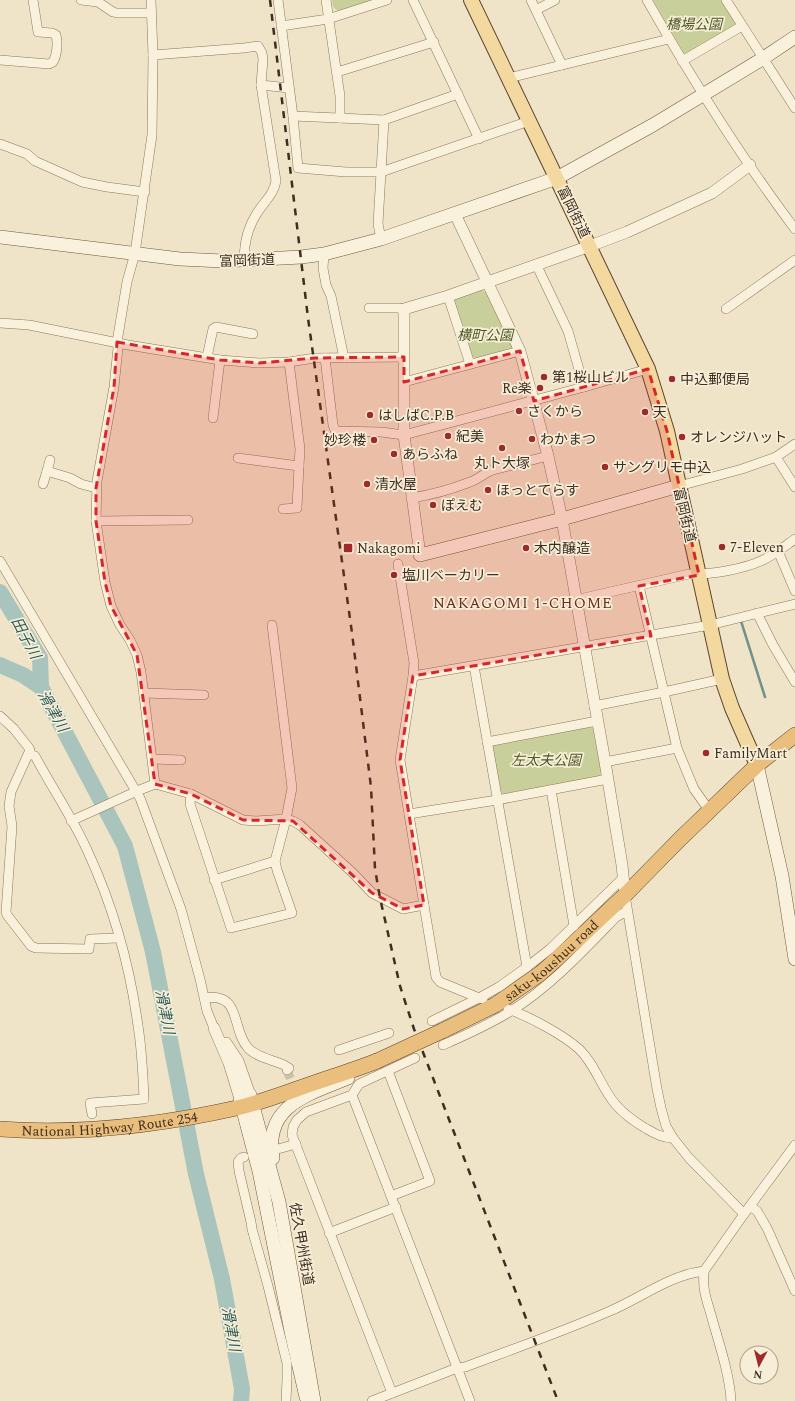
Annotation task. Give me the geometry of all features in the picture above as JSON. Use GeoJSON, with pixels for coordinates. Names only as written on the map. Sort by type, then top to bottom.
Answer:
{"type":"FeatureCollection","features":[{"type":"Feature","properties":{"kind":"highway","name":"saku-koushuu road"},"geometry":{"type":"LineString","coordinates":[[246,1101],[377,1062],[495,1005],[541,973],[562,955],[709,810],[757,765],[795,734]]}},
{"type":"Feature","properties":{"kind":"highway","name":"National Highway Route 254"},"geometry":{"type":"LineString","coordinates":[[0,1129],[74,1131],[154,1124],[218,1111],[246,1101]]}},
{"type":"Feature","properties":{"kind":"main road"},"geometry":{"type":"LineString","coordinates":[[471,0],[557,178],[635,135],[795,37]]}},
{"type":"Feature","properties":{"kind":"main road","name":"富岡街道"},"geometry":{"type":"LineString","coordinates":[[0,237],[180,259],[223,261],[301,258],[324,254],[381,239],[557,178],[648,369],[667,431],[722,679],[732,708],[757,765]]}},
{"type":"Feature","properties":{"kind":"main road"},"geometry":{"type":"LineString","coordinates":[[420,555],[679,486]]}},
{"type":"Feature","properties":{"kind":"main road"},"geometry":{"type":"LineString","coordinates":[[757,765],[782,876],[795,960]]}},
{"type":"Feature","properties":{"kind":"main road"},"geometry":{"type":"LineString","coordinates":[[279,1202],[278,1180],[272,1145],[273,1132],[278,1118],[291,1104],[350,1077],[377,1062]]}},
{"type":"Feature","properties":{"kind":"main road","name":"佐久甲州街道"},"geometry":{"type":"LineString","coordinates":[[246,1101],[279,1202],[314,1401]]}},
{"type":"Feature","properties":{"kind":"main road","name":"佐久甲州街道"},"geometry":{"type":"LineString","coordinates":[[246,1101],[292,1336],[307,1401]]}},
{"type":"Feature","properties":{"kind":"street"},"geometry":{"type":"LineString","coordinates":[[0,60],[49,64],[53,62],[55,58],[56,35],[52,33],[38,32],[33,0]]}},
{"type":"Feature","properties":{"kind":"street"},"geometry":{"type":"LineString","coordinates":[[81,0],[98,2],[112,12],[117,13],[151,13]]}},
{"type":"Feature","properties":{"kind":"street"},"geometry":{"type":"LineString","coordinates":[[151,0],[153,55],[152,135],[135,253],[127,282],[117,342],[118,348],[114,387],[108,425],[99,465],[96,488],[96,521],[105,582],[111,606],[137,654],[144,693],[146,720],[153,759],[155,784]]}},
{"type":"Feature","properties":{"kind":"street"},"geometry":{"type":"LineString","coordinates":[[278,0],[298,168],[346,172],[381,172],[530,121]]}},
{"type":"Feature","properties":{"kind":"street"},"geometry":{"type":"LineString","coordinates":[[326,0],[340,96],[340,118]]}},
{"type":"Feature","properties":{"kind":"street"},"geometry":{"type":"LineString","coordinates":[[281,26],[328,19],[387,0]]}},
{"type":"Feature","properties":{"kind":"street"},"geometry":{"type":"LineString","coordinates":[[413,0],[479,139]]}},
{"type":"Feature","properties":{"kind":"street"},"geometry":{"type":"LineString","coordinates":[[531,0],[562,65]]}},
{"type":"Feature","properties":{"kind":"street"},"geometry":{"type":"LineString","coordinates":[[536,10],[555,0]]}},
{"type":"Feature","properties":{"kind":"street"},"geometry":{"type":"LineString","coordinates":[[647,0],[702,95],[770,196],[795,228]]}},
{"type":"Feature","properties":{"kind":"street"},"geometry":{"type":"LineString","coordinates":[[726,0],[742,26],[765,56],[795,108]]}},
{"type":"Feature","properties":{"kind":"street"},"geometry":{"type":"LineString","coordinates":[[682,61],[742,26]]}},
{"type":"Feature","properties":{"kind":"street"},"geometry":{"type":"LineString","coordinates":[[509,78],[669,39]]}},
{"type":"Feature","properties":{"kind":"street"},"geometry":{"type":"LineString","coordinates":[[337,72],[434,42]]}},
{"type":"Feature","properties":{"kind":"street"},"geometry":{"type":"LineString","coordinates":[[153,55],[258,46],[262,53],[261,85],[276,181],[275,188],[257,212],[248,230],[244,260]]}},
{"type":"Feature","properties":{"kind":"street"},"geometry":{"type":"LineString","coordinates":[[261,85],[289,88]]}},
{"type":"Feature","properties":{"kind":"street"},"geometry":{"type":"LineString","coordinates":[[293,116],[384,120],[458,94]]}},
{"type":"Feature","properties":{"kind":"street"},"geometry":{"type":"LineString","coordinates":[[381,239],[378,224],[384,120]]}},
{"type":"Feature","properties":{"kind":"street"},"geometry":{"type":"LineString","coordinates":[[0,144],[27,154],[35,161],[82,182],[145,192]]}},
{"type":"Feature","properties":{"kind":"street"},"geometry":{"type":"LineString","coordinates":[[369,308],[404,309],[448,296],[590,246],[644,224],[712,193],[750,165]]}},
{"type":"Feature","properties":{"kind":"street"},"geometry":{"type":"LineString","coordinates":[[455,214],[520,351],[548,456],[562,518],[575,600],[608,779],[623,878],[624,895],[661,1108],[666,1126],[673,1138],[689,1158],[744,1214]]}},
{"type":"Feature","properties":{"kind":"street"},"geometry":{"type":"LineString","coordinates":[[324,254],[323,268],[326,285],[331,296],[344,358]]}},
{"type":"Feature","properties":{"kind":"street"},"geometry":{"type":"LineString","coordinates":[[726,309],[795,260]]}},
{"type":"Feature","properties":{"kind":"street"},"geometry":{"type":"LineString","coordinates":[[536,264],[568,331],[584,387]]}},
{"type":"Feature","properties":{"kind":"street"},"geometry":{"type":"LineString","coordinates":[[448,296],[470,364]]}},
{"type":"Feature","properties":{"kind":"street"},"geometry":{"type":"LineString","coordinates":[[404,309],[404,435],[411,498],[420,555]]}},
{"type":"Feature","properties":{"kind":"street"},"geometry":{"type":"LineString","coordinates":[[0,323],[29,325],[128,345],[220,360],[259,363],[289,362],[325,358],[404,357]]}},
{"type":"Feature","properties":{"kind":"street"},"geometry":{"type":"LineString","coordinates":[[208,357],[213,329],[216,327],[253,334]]}},
{"type":"Feature","properties":{"kind":"street"},"geometry":{"type":"LineString","coordinates":[[404,382],[520,351]]}},
{"type":"Feature","properties":{"kind":"street"},"geometry":{"type":"LineString","coordinates":[[325,358],[333,425],[335,430],[381,432],[404,435],[648,369]]}},
{"type":"Feature","properties":{"kind":"street"},"geometry":{"type":"LineString","coordinates":[[213,418],[220,360]]}},
{"type":"Feature","properties":{"kind":"street"},"geometry":{"type":"LineString","coordinates":[[283,509],[297,508],[300,449],[289,362]]}},
{"type":"Feature","properties":{"kind":"street"},"geometry":{"type":"LineString","coordinates":[[679,486],[742,469],[776,457],[795,444]]}},
{"type":"Feature","properties":{"kind":"street"},"geometry":{"type":"LineString","coordinates":[[411,498],[423,496],[470,482],[485,473],[548,456]]}},
{"type":"Feature","properties":{"kind":"street"},"geometry":{"type":"LineString","coordinates":[[776,457],[795,487]]}},
{"type":"Feature","properties":{"kind":"street"},"geometry":{"type":"LineString","coordinates":[[238,458],[299,466]]}},
{"type":"Feature","properties":{"kind":"street"},"geometry":{"type":"LineString","coordinates":[[43,484],[50,460]]}},
{"type":"Feature","properties":{"kind":"street"},"geometry":{"type":"LineString","coordinates":[[47,471],[96,488]]}},
{"type":"Feature","properties":{"kind":"street"},"geometry":{"type":"LineString","coordinates":[[96,521],[188,520]]}},
{"type":"Feature","properties":{"kind":"street"},"geometry":{"type":"LineString","coordinates":[[575,600],[689,574],[708,574],[753,564],[765,559],[795,539]]}},
{"type":"Feature","properties":{"kind":"street"},"geometry":{"type":"LineString","coordinates":[[778,551],[795,591]]}},
{"type":"Feature","properties":{"kind":"street"},"geometry":{"type":"LineString","coordinates":[[0,561],[136,792],[181,909],[205,998],[207,1011],[215,1031],[238,1061],[246,1101]]}},
{"type":"Feature","properties":{"kind":"street"},"geometry":{"type":"LineString","coordinates":[[398,564],[414,663],[400,760],[436,977],[440,982],[482,999]]}},
{"type":"Feature","properties":{"kind":"street"},"geometry":{"type":"LineString","coordinates":[[639,586],[677,748],[694,789],[709,810]]}},
{"type":"Feature","properties":{"kind":"street"},"geometry":{"type":"LineString","coordinates":[[413,676],[710,625],[795,604]]}},
{"type":"Feature","properties":{"kind":"street"},"geometry":{"type":"LineString","coordinates":[[757,613],[773,645],[795,682]]}},
{"type":"Feature","properties":{"kind":"street"},"geometry":{"type":"LineString","coordinates":[[190,794],[190,804],[231,928],[292,913],[275,861],[292,788],[272,625]]}},
{"type":"Feature","properties":{"kind":"street"},"geometry":{"type":"LineString","coordinates":[[474,666],[527,967]]}},
{"type":"Feature","properties":{"kind":"street"},"geometry":{"type":"LineString","coordinates":[[594,706],[722,679]]}},
{"type":"Feature","properties":{"kind":"street"},"geometry":{"type":"LineString","coordinates":[[144,693],[204,695]]}},
{"type":"Feature","properties":{"kind":"street"},"geometry":{"type":"LineString","coordinates":[[0,716],[14,729],[29,748],[29,754],[12,792],[9,806],[12,826],[3,899],[7,915],[31,946],[36,948],[89,949],[90,939],[119,938]]}},
{"type":"Feature","properties":{"kind":"street"},"geometry":{"type":"LineString","coordinates":[[488,742],[597,721]]}},
{"type":"Feature","properties":{"kind":"street"},"geometry":{"type":"LineString","coordinates":[[605,762],[677,748]]}},
{"type":"Feature","properties":{"kind":"street"},"geometry":{"type":"LineString","coordinates":[[29,754],[35,756],[73,820],[88,851],[105,894],[119,938],[125,960],[138,1026],[144,1099],[90,1103],[92,1114]]}},
{"type":"Feature","properties":{"kind":"street"},"geometry":{"type":"LineString","coordinates":[[153,759],[181,760]]}},
{"type":"Feature","properties":{"kind":"street"},"geometry":{"type":"LineString","coordinates":[[409,814],[498,800],[608,779]]}},
{"type":"Feature","properties":{"kind":"street"},"geometry":{"type":"LineString","coordinates":[[73,820],[155,784],[190,794],[243,820],[293,820],[353,873],[372,893],[403,909],[424,905]]}},
{"type":"Feature","properties":{"kind":"street"},"geometry":{"type":"LineString","coordinates":[[551,790],[574,926]]}},
{"type":"Feature","properties":{"kind":"street"},"geometry":{"type":"LineString","coordinates":[[214,880],[275,861]]}},
{"type":"Feature","properties":{"kind":"street"},"geometry":{"type":"LineString","coordinates":[[439,1032],[550,949],[623,878]]}},
{"type":"Feature","properties":{"kind":"street"},"geometry":{"type":"LineString","coordinates":[[439,1032],[483,1027],[561,973],[616,917],[627,911]]}},
{"type":"Feature","properties":{"kind":"street"},"geometry":{"type":"LineString","coordinates":[[205,998],[219,997],[224,999],[231,1009],[245,1045],[249,1050],[284,1065],[289,1068],[287,1070]]}},
{"type":"Feature","properties":{"kind":"street"},"geometry":{"type":"LineString","coordinates":[[509,1009],[542,1025],[578,1049],[587,1058],[616,1106],[628,1116],[658,1135],[666,1138],[673,1138]]}},
{"type":"Feature","properties":{"kind":"street"},"geometry":{"type":"LineString","coordinates":[[338,1050],[389,1033]]}},
{"type":"Feature","properties":{"kind":"street"},"geometry":{"type":"LineString","coordinates":[[388,1397],[304,1162],[292,1135],[293,1127],[306,1112],[352,1095],[377,1062],[415,1058]]}},
{"type":"Feature","properties":{"kind":"street"},"geometry":{"type":"LineString","coordinates":[[377,1062],[430,1181],[391,1196]]}},
{"type":"Feature","properties":{"kind":"street"},"geometry":{"type":"LineString","coordinates":[[352,1095],[470,1401]]}},
{"type":"Feature","properties":{"kind":"street"},"geometry":{"type":"LineString","coordinates":[[300,1106],[302,1116]]}},
{"type":"Feature","properties":{"kind":"street"},"geometry":{"type":"LineString","coordinates":[[278,1149],[296,1144]]}},
{"type":"Feature","properties":{"kind":"street"},"geometry":{"type":"LineString","coordinates":[[731,1401],[729,1382],[713,1321],[704,1295],[704,1271],[795,1145]]}},
{"type":"Feature","properties":{"kind":"street"},"geometry":{"type":"LineString","coordinates":[[244,1157],[238,1162],[238,1171],[287,1363],[286,1401]]}},
{"type":"Feature","properties":{"kind":"street"},"geometry":{"type":"LineString","coordinates":[[750,1206],[757,1211],[767,1228],[795,1291]]}},
{"type":"Feature","properties":{"kind":"street"},"geometry":{"type":"LineString","coordinates":[[329,1233],[396,1207]]}},
{"type":"Feature","properties":{"kind":"street"},"geometry":{"type":"LineString","coordinates":[[372,1401],[388,1397],[456,1368],[465,1368],[551,1336],[612,1310],[683,1275],[704,1271]]}},
{"type":"Feature","properties":{"kind":"highlighted area"},"geometry":{"type":"Polygon","coordinates":[[[117,342],[220,360],[259,363],[315,358],[404,357],[404,382],[520,351],[534,401],[648,369],[667,431],[699,575],[639,586],[651,636],[413,676],[400,760],[424,905],[403,909],[372,893],[293,821],[243,820],[191,794],[155,784],[137,655],[111,606],[105,582],[96,521],[96,488],[114,387],[117,342]]]}},
{"type":"Feature","properties":{"kind":"green space"},"geometry":{"type":"Polygon","coordinates":[[[332,0],[374,0],[338,11],[333,7],[332,0]]]}},
{"type":"Feature","properties":{"kind":"green space","name":"橋場公園"},"geometry":{"type":"Polygon","coordinates":[[[653,0],[723,0],[736,22],[734,28],[689,54],[684,53],[653,0]]]}},
{"type":"Feature","properties":{"kind":"green space","name":"横町公園"},"geometry":{"type":"Polygon","coordinates":[[[480,289],[487,293],[513,347],[510,350],[476,359],[471,356],[453,298],[480,289]]]}},
{"type":"Feature","properties":{"kind":"green space","name":"左太夫公園"},"geometry":{"type":"Polygon","coordinates":[[[588,726],[593,728],[602,771],[599,777],[504,794],[499,791],[491,746],[494,744],[588,726]]]}},
{"type":"Feature","properties":{"kind":"waterway","name":"田子川"},"geometry":{"type":"LineString","coordinates":[[0,592],[40,658],[41,687]]}},
{"type":"Feature","properties":{"kind":"waterway"},"geometry":{"type":"LineString","coordinates":[[741,621],[765,697]]}},
{"type":"Feature","properties":{"kind":"waterway","name":"滑津川"},"geometry":{"type":"LineString","coordinates":[[0,665],[23,675],[41,687],[125,846],[153,952],[196,1174],[222,1279],[242,1389],[241,1401]]}},
{"type":"Feature","properties":{"kind":"tunnel"},"geometry":{"type":"LineString","coordinates":[[287,1070],[296,1093]]}},
{"type":"Feature","properties":{"kind":"railway"},"geometry":{"type":"LineString","coordinates":[[270,0],[308,318],[352,633],[371,787],[375,869],[380,898],[400,986],[414,1029],[558,1401]]}},
{"type":"Feature","properties":{"kind":"place","name":"第1桜山ビル"},"geometry":{"type":"Point","coordinates":[544,377]}},
{"type":"Feature","properties":{"kind":"place","name":"中込郵便局"},"geometry":{"type":"Point","coordinates":[672,379]}},
{"type":"Feature","properties":{"kind":"place","name":"Re楽"},"geometry":{"type":"Point","coordinates":[540,388]}},
{"type":"Feature","properties":{"kind":"place","name":"さくから"},"geometry":{"type":"Point","coordinates":[519,411]}},
{"type":"Feature","properties":{"kind":"place","name":"天"},"geometry":{"type":"Point","coordinates":[645,412]}},
{"type":"Feature","properties":{"kind":"place","name":"はしばC.P.B"},"geometry":{"type":"Point","coordinates":[370,415]}},
{"type":"Feature","properties":{"kind":"place","name":"紀美"},"geometry":{"type":"Point","coordinates":[448,436]}},
{"type":"Feature","properties":{"kind":"place","name":"オレンジハット"},"geometry":{"type":"Point","coordinates":[682,437]}},
{"type":"Feature","properties":{"kind":"place","name":"わかまつ"},"geometry":{"type":"Point","coordinates":[532,439]}},
{"type":"Feature","properties":{"kind":"place","name":"妙珍楼"},"geometry":{"type":"Point","coordinates":[374,440]}},
{"type":"Feature","properties":{"kind":"place","name":"丸ト大塚"},"geometry":{"type":"Point","coordinates":[502,448]}},
{"type":"Feature","properties":{"kind":"place","name":"あらふね"},"geometry":{"type":"Point","coordinates":[394,454]}},
{"type":"Feature","properties":{"kind":"place","name":"サングリモ中込"},"geometry":{"type":"Point","coordinates":[605,467]}},
{"type":"Feature","properties":{"kind":"place","name":"清水屋"},"geometry":{"type":"Point","coordinates":[367,484]}},
{"type":"Feature","properties":{"kind":"place","name":"ほっとてらす"},"geometry":{"type":"Point","coordinates":[488,490]}},
{"type":"Feature","properties":{"kind":"place","name":"ぽえむ"},"geometry":{"type":"Point","coordinates":[433,505]}},
{"type":"Feature","properties":{"kind":"place","name":"7-Eleven"},"geometry":{"type":"Point","coordinates":[722,547]}},
{"type":"Feature","properties":{"kind":"place","name":"Nakagomi"},"geometry":{"type":"Point","coordinates":[348,548]}},
{"type":"Feature","properties":{"kind":"place","name":"木内醸造"},"geometry":{"type":"Point","coordinates":[526,548]}},
{"type":"Feature","properties":{"kind":"place","name":"塩川ベーカリー"},"geometry":{"type":"Point","coordinates":[394,575]}},
{"type":"Feature","properties":{"kind":"place","name":"FamilyMart"},"geometry":{"type":"Point","coordinates":[706,753]}},
{"type":"Feature","properties":{"kind":"district","name":"NAKAGOMI 1-CHOME"},"geometry":{"type":"Point","coordinates":[523,603]}}]}
